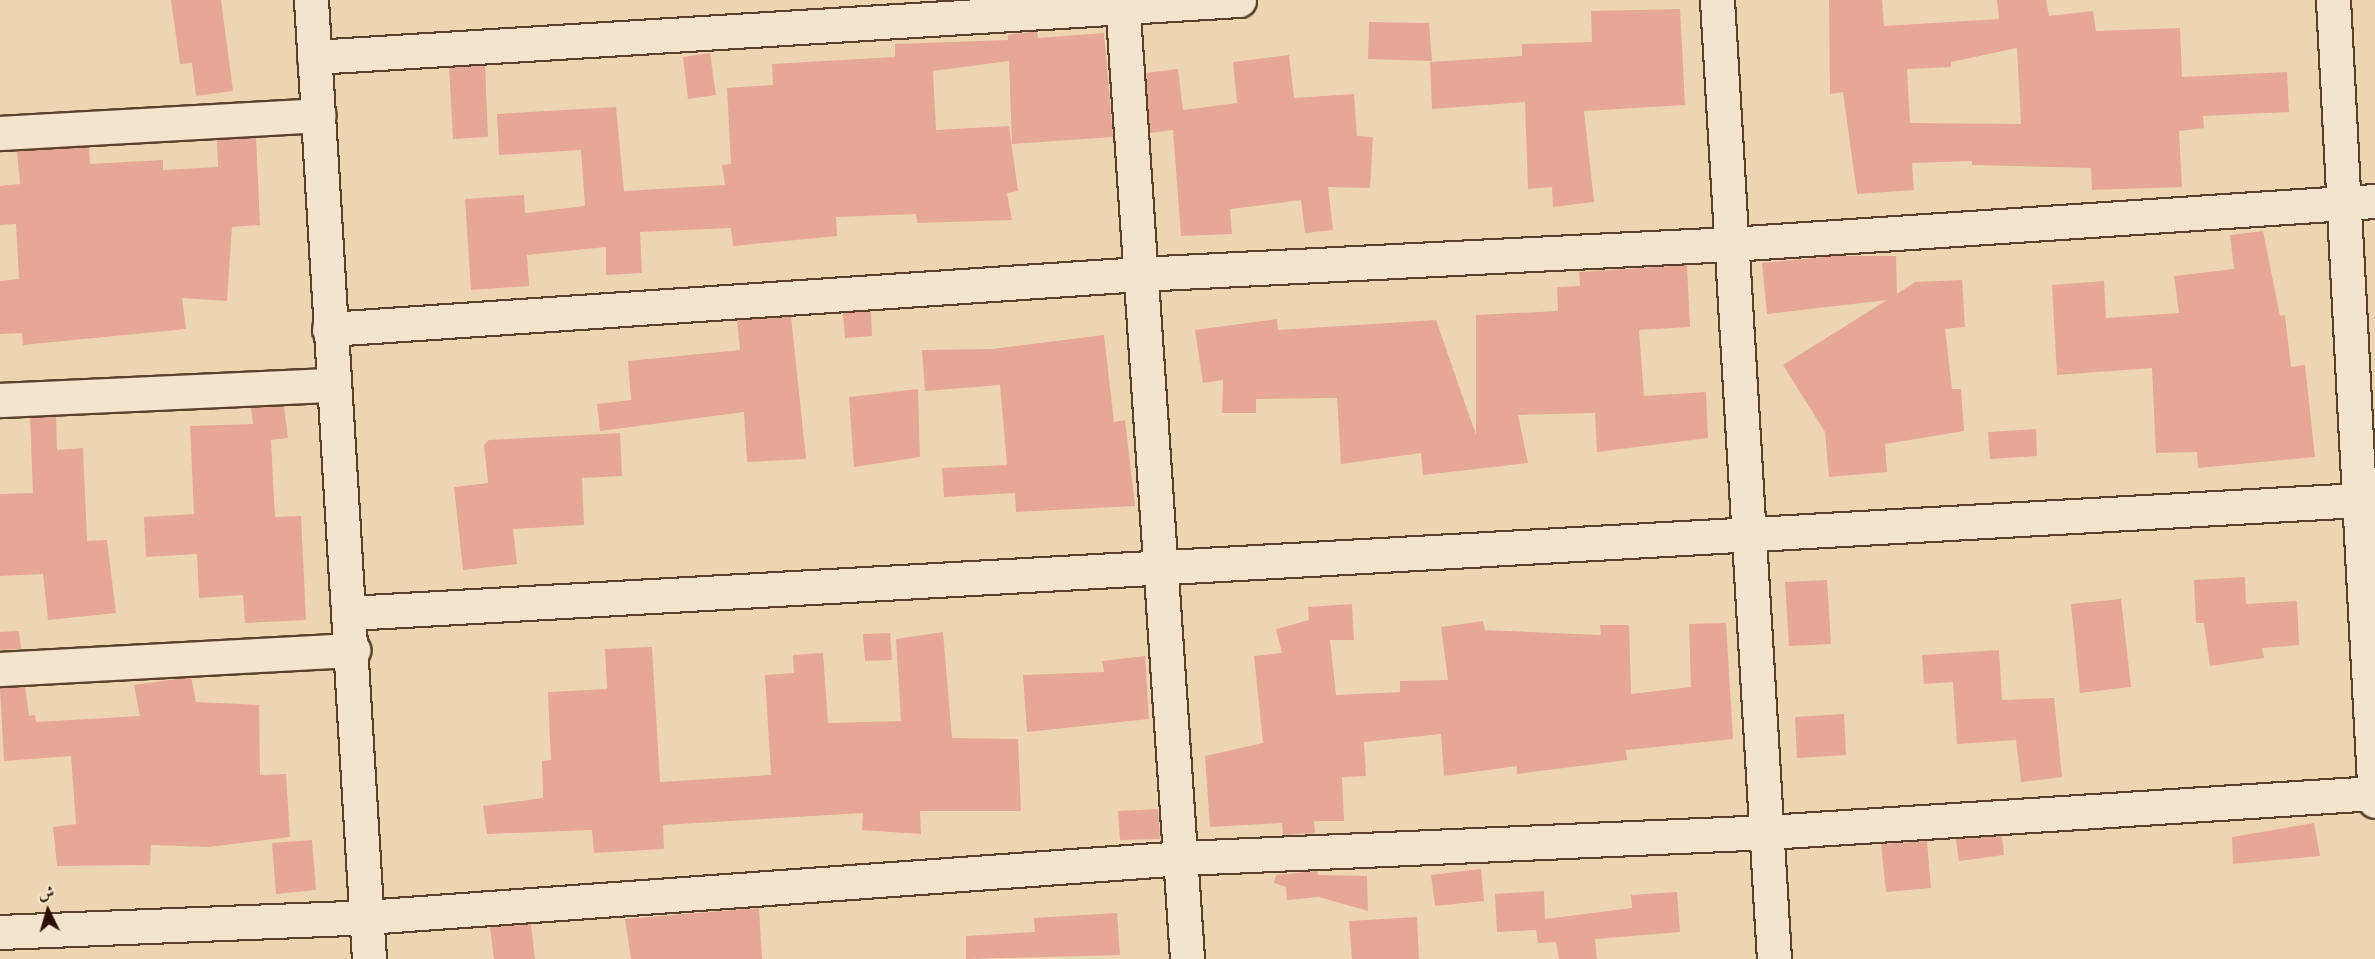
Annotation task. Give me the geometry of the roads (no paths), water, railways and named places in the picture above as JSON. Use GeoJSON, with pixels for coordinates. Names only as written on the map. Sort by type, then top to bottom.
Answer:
{"type":"FeatureCollection","features":[{"type":"Feature","properties":{"kind":"street"},"geometry":{"type":"LineString","coordinates":[[311,0],[329,329],[353,650],[369,959]]}},
{"type":"Feature","properties":{"kind":"street"},"geometry":{"type":"LineString","coordinates":[[314,57],[1122,3],[1239,0]]}},
{"type":"Feature","properties":{"kind":"street"},"geometry":{"type":"LineString","coordinates":[[1717,0],[1774,959]]}},
{"type":"Feature","properties":{"kind":"street"},"geometry":{"type":"LineString","coordinates":[[2333,0],[2360,201],[2375,801]]}},
{"type":"Feature","properties":{"kind":"street"},"geometry":{"type":"LineString","coordinates":[[1122,3],[1159,565],[1183,858],[1187,959]]}},
{"type":"Feature","properties":{"kind":"street"},"geometry":{"type":"LineString","coordinates":[[0,133],[318,115]]}},
{"type":"Feature","properties":{"kind":"street"},"geometry":{"type":"LineString","coordinates":[[329,329],[1140,274],[1731,244],[2360,201]]}},
{"type":"Feature","properties":{"kind":"street"},"geometry":{"type":"LineString","coordinates":[[0,400],[334,385]]}},
{"type":"Feature","properties":{"kind":"street"},"geometry":{"type":"LineString","coordinates":[[350,613],[1159,565],[2369,499]]}},
{"type":"Feature","properties":{"kind":"street"},"geometry":{"type":"LineString","coordinates":[[0,669],[353,650]]}},
{"type":"Feature","properties":{"kind":"street"},"geometry":{"type":"LineString","coordinates":[[0,932],[366,917],[1183,858],[1768,832],[2375,793]]}}]}
